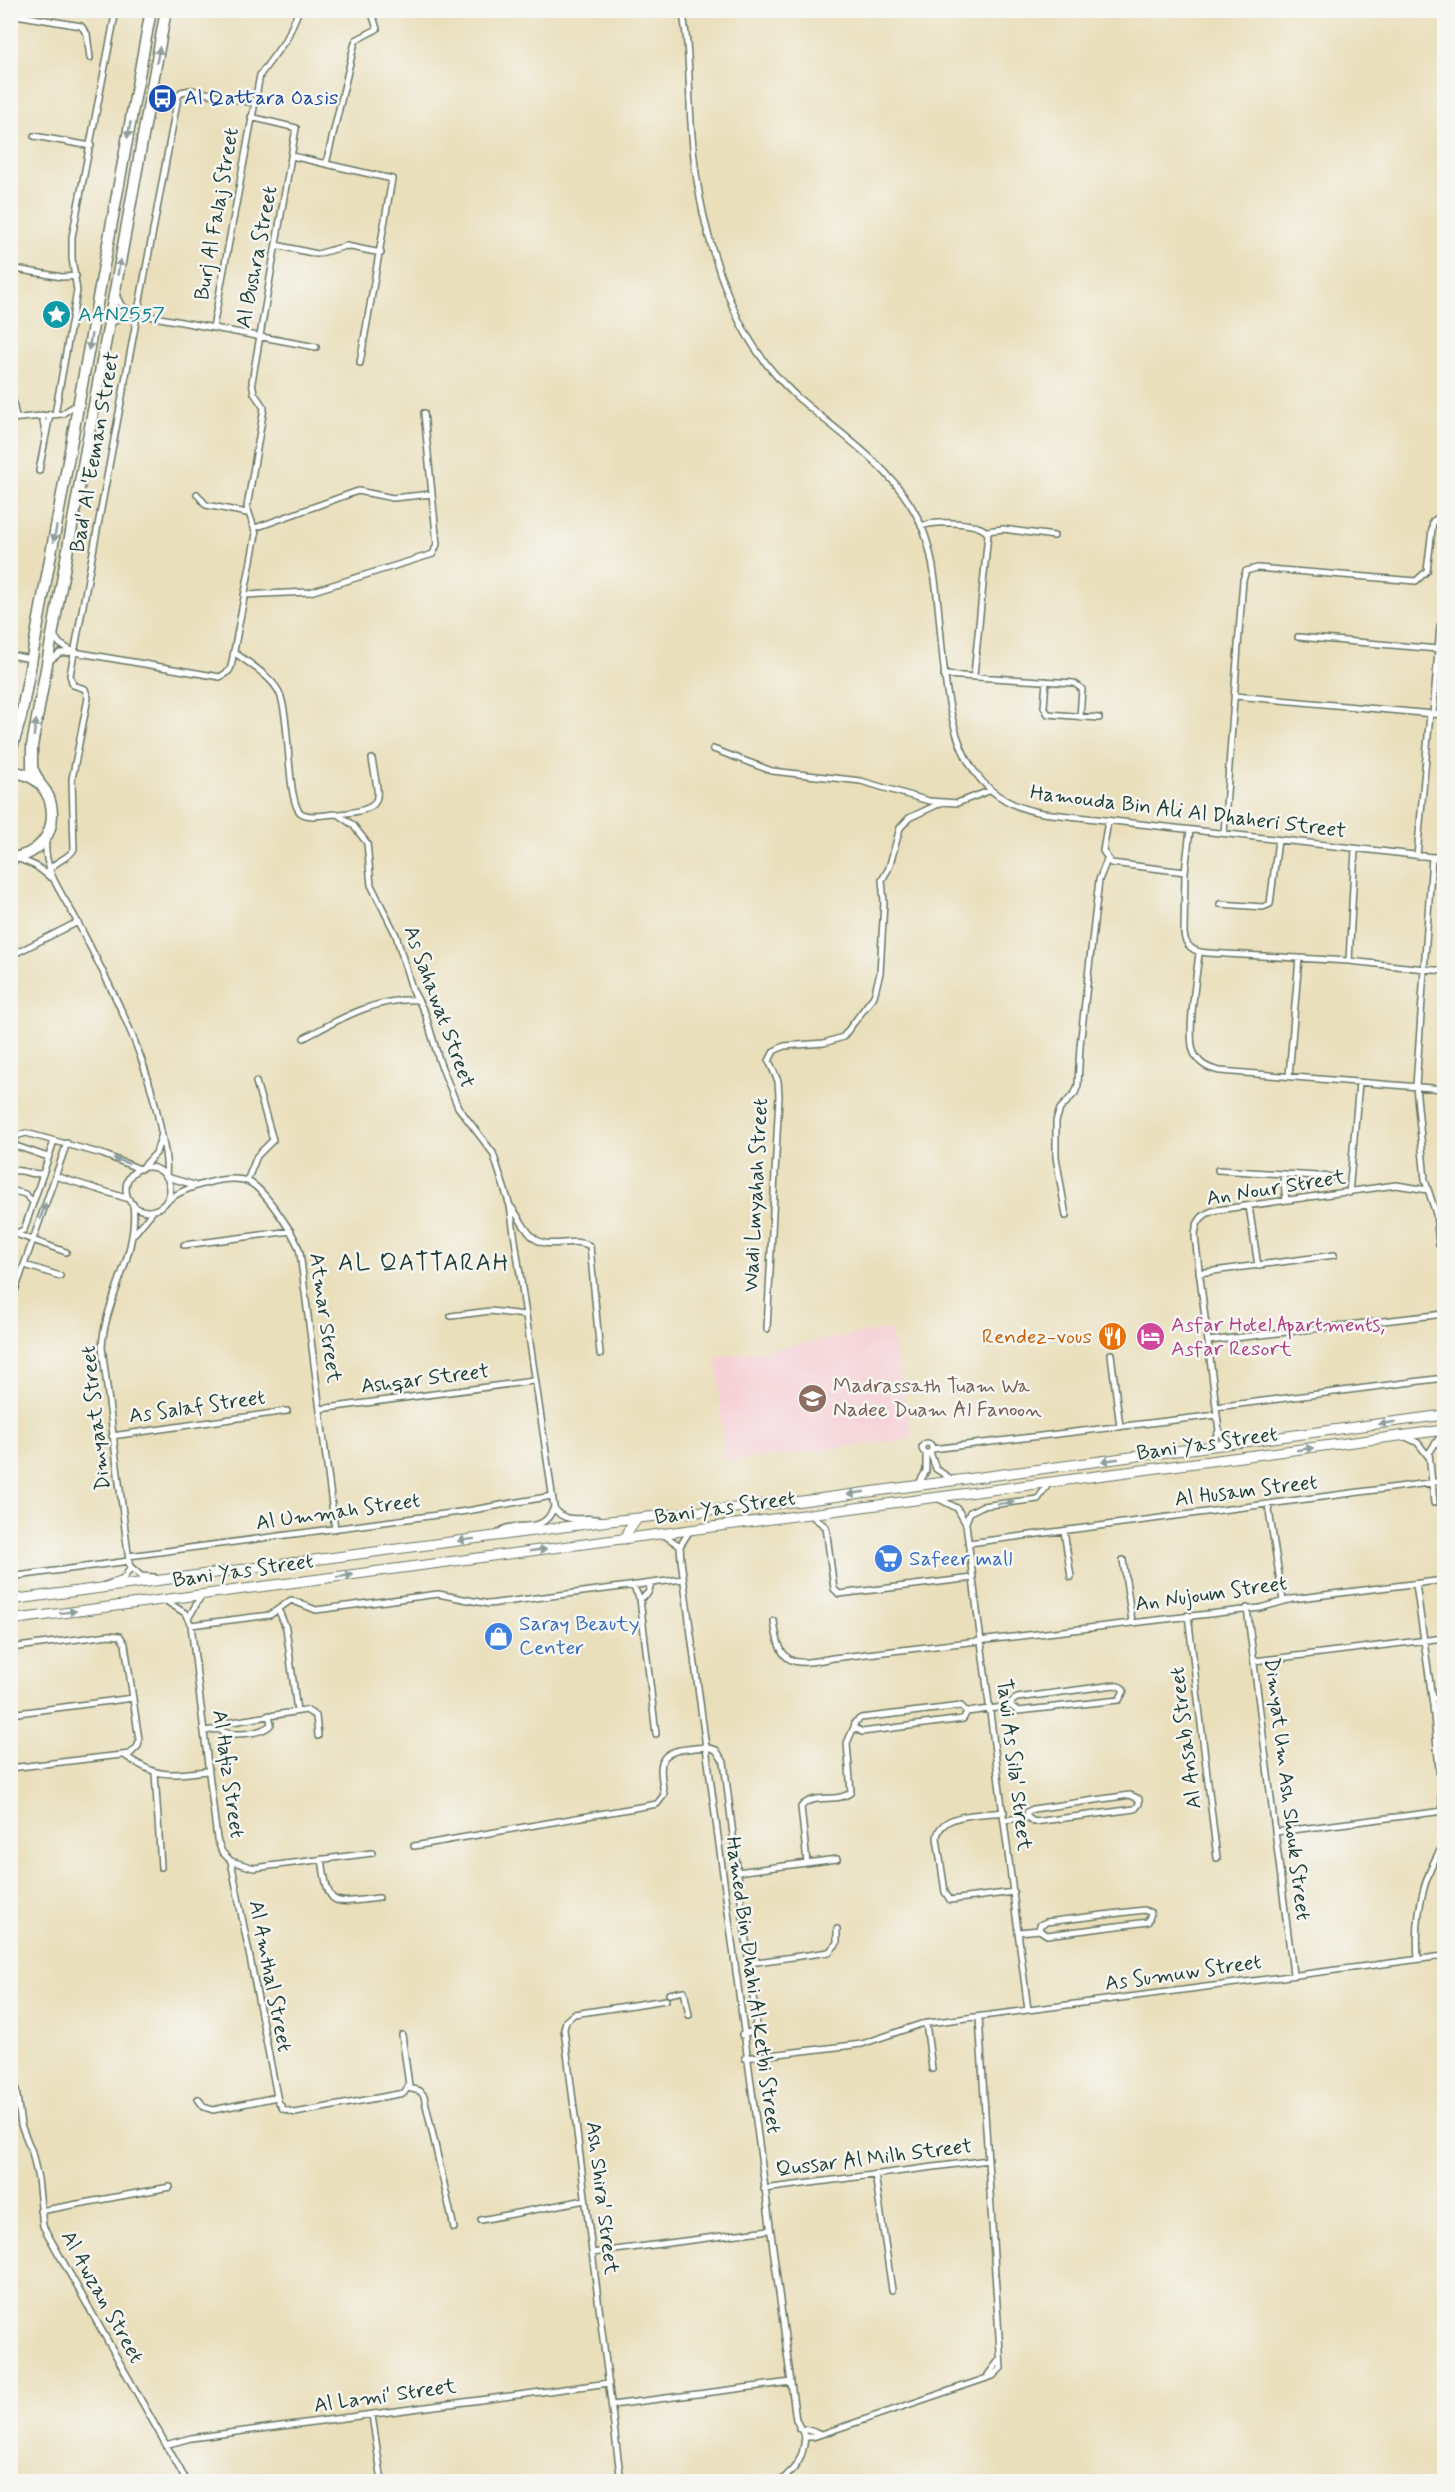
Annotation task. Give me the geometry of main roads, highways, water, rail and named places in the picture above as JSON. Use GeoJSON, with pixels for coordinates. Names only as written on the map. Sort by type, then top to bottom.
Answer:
{"type":"FeatureCollection","features":[{"type":"Feature","properties":{"kind":"highway"},"geometry":{"type":"LineString","coordinates":[[10,755],[19,729],[151,10]]}},
{"type":"Feature","properties":{"kind":"highway"},"geometry":{"type":"LineString","coordinates":[[12,858],[27,854],[46,838],[52,825],[53,810],[49,796],[32,768],[31,757],[166,10]]}},
{"type":"Feature","properties":{"kind":"highway"},"geometry":{"type":"LineString","coordinates":[[10,772],[29,777],[40,784]]}},
{"type":"Feature","properties":{"kind":"main road","name":"Bani Yas Street"},"geometry":{"type":"LineString","coordinates":[[10,1600],[609,1521],[1020,1472],[1444,1415]]}},
{"type":"Feature","properties":{"kind":"main road","name":"Bani Yas Street"},"geometry":{"type":"LineString","coordinates":[[10,1620],[689,1532],[1444,1430]]}},
{"type":"Feature","properties":{"kind":"main road"},"geometry":{"type":"LineString","coordinates":[[986,1492],[994,1486],[1020,1482],[1022,1478],[1020,1472]]}},
{"type":"Feature","properties":{"kind":"main road"},"geometry":{"type":"LineString","coordinates":[[625,1539],[627,1531],[638,1518]]}},
{"type":"Feature","properties":{"kind":"place","name":"Al Qattara Oasis"},"geometry":{"type":"Point","coordinates":[163,98]}},
{"type":"Feature","properties":{"kind":"place","name":"AAN2557"},"geometry":{"type":"Point","coordinates":[57,315]}},
{"type":"Feature","properties":{"kind":"place","name":"Rendez-vous"},"geometry":{"type":"Point","coordinates":[1113,1337]}},
{"type":"Feature","properties":{"kind":"place","name":"Asfar Hotel Apartments, Asfar Resort"},"geometry":{"type":"Point","coordinates":[1150,1337]}},
{"type":"Feature","properties":{"kind":"place","name":"Madrassath Tuam Wa Nadee Duam Al Fanoon"},"geometry":{"type":"Point","coordinates":[812,1398]}},
{"type":"Feature","properties":{"kind":"place","name":"Safeer mall"},"geometry":{"type":"Point","coordinates":[888,1559]}},
{"type":"Feature","properties":{"kind":"place","name":"Saray Beauty Center"},"geometry":{"type":"Point","coordinates":[498,1636]}},
{"type":"Feature","properties":{"kind":"district","name":"AL QATTARAH"},"geometry":{"type":"Point","coordinates":[424,1263]}}]}
